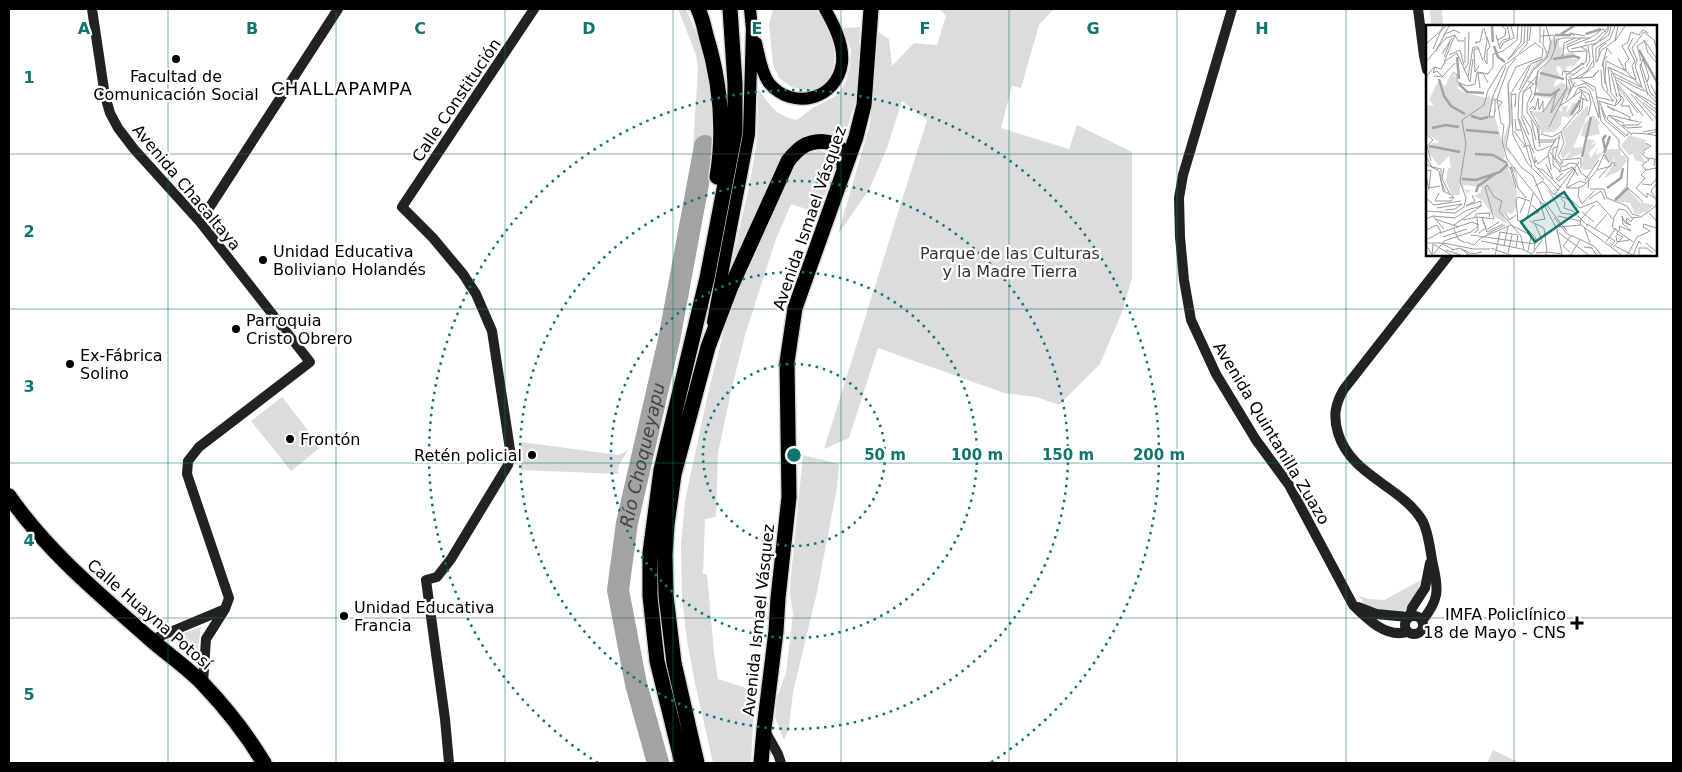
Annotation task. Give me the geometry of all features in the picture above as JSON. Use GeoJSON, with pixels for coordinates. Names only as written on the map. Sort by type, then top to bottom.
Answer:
{"type":"FeatureCollection","features":[{"type":"Feature","properties":{"kind":"highway"},"geometry":{"type":"LineString","coordinates":[[698,9],[714,63],[719,92],[720,121],[719,164],[712,211],[707,278]]}},
{"type":"Feature","properties":{"kind":"highway"},"geometry":{"type":"LineString","coordinates":[[682,763],[657,661],[650,596],[650,553],[661,470],[707,278],[735,132],[735,84],[730,9]]}},
{"type":"Feature","properties":{"kind":"highway","name":"Avenida Ismael Vásquez"},"geometry":{"type":"LineString","coordinates":[[764,729],[789,497],[787,362],[791,330],[795,308],[856,136],[864,104],[871,9]]}},
{"type":"Feature","properties":{"kind":"highway"},"geometry":{"type":"LineString","coordinates":[[697,763],[674,663],[666,596],[665,555],[674,474],[708,347],[730,289],[788,161],[804,146],[821,141],[836,146],[842,152],[844,168]]}},
{"type":"Feature","properties":{"kind":"highway","name":"Calle Huayna Potosí"},"geometry":{"type":"LineString","coordinates":[[9,496],[36,531],[60,557],[151,640],[203,683],[236,720],[264,763]]}},
{"type":"Feature","properties":{"kind":"highway"},"geometry":{"type":"LineString","coordinates":[[761,763],[764,729]]}},
{"type":"Feature","properties":{"kind":"main road","name":"Avenida Chacaltaya"},"geometry":{"type":"LineString","coordinates":[[92,9],[105,96],[110,113],[118,128],[134,149],[200,222],[310,362],[199,447],[188,461],[187,474],[229,598],[226,609]]}},
{"type":"Feature","properties":{"kind":"main road"},"geometry":{"type":"LineString","coordinates":[[200,222],[338,9]]}},
{"type":"Feature","properties":{"kind":"main road","name":"Calle Constitución"},"geometry":{"type":"LineString","coordinates":[[448,763],[445,719],[426,580],[437,577],[451,560],[508,465],[510,456],[492,331],[476,294],[463,274],[433,238],[402,207],[534,9]]}},
{"type":"Feature","properties":{"kind":"main road"},"geometry":{"type":"LineString","coordinates":[[708,347],[749,134],[752,29],[750,9]]}},
{"type":"Feature","properties":{"kind":"main road"},"geometry":{"type":"LineString","coordinates":[[752,29],[762,67],[769,82],[779,92],[792,98],[804,100],[815,98],[827,91],[838,78],[842,62],[840,44],[833,23],[825,9]]}},
{"type":"Feature","properties":{"kind":"main road","name":"Avenida Quintanilla Zuazo"},"geometry":{"type":"LineString","coordinates":[[1232,9],[1183,175],[1179,198],[1180,237],[1187,303],[1191,320],[1216,374],[1256,440],[1289,485],[1353,605],[1366,618],[1382,628],[1394,633],[1407,632]]}},
{"type":"Feature","properties":{"kind":"main road"},"geometry":{"type":"LineString","coordinates":[[1418,9],[1426,65]]}},
{"type":"Feature","properties":{"kind":"main road"},"geometry":{"type":"LineString","coordinates":[[1431,554],[1425,588],[1412,608],[1409,617],[1404,622],[1407,632],[1413,634],[1419,633],[1422,628],[1422,621],[1432,608],[1438,588],[1431,554],[1422,521],[1406,504],[1373,478],[1352,458],[1343,446],[1334,414],[1337,402],[1344,389],[1448,256]]}},
{"type":"Feature","properties":{"kind":"main road"},"geometry":{"type":"LineString","coordinates":[[1353,605],[1376,614],[1416,616],[1422,621]]}},
{"type":"Feature","properties":{"kind":"main road"},"geometry":{"type":"LineString","coordinates":[[151,640],[226,609]]}},
{"type":"Feature","properties":{"kind":"main road"},"geometry":{"type":"LineString","coordinates":[[203,683],[206,639],[226,609]]}},
{"type":"Feature","properties":{"kind":"main road","name":"Avenida Ismael Vásquez"},"geometry":{"type":"LineString","coordinates":[[764,729],[781,763]]}},
{"type":"Feature","properties":{"kind":"green space"},"geometry":{"type":"Polygon","coordinates":[[[678,9],[686,9],[703,48],[710,78],[715,148],[693,146],[698,69],[696,55],[678,9]]]}},
{"type":"Feature","properties":{"kind":"green space"},"geometry":{"type":"Polygon","coordinates":[[[773,9],[816,9],[823,19],[832,42],[834,64],[824,84],[813,92],[791,87],[779,78],[773,64],[769,24],[773,9]]]}},
{"type":"Feature","properties":{"kind":"green space","name":"Parque de las Culturas y la Madre Tierra"},"geometry":{"type":"Polygon","coordinates":[[[940,9],[1054,9],[1039,25],[1021,88],[1012,86],[1001,128],[1069,149],[1077,125],[1132,152],[1132,278],[1122,312],[1100,364],[1059,405],[1036,397],[1004,393],[878,348],[849,438],[824,449],[927,120],[902,101],[887,148],[869,190],[838,234],[870,124],[877,31],[889,39],[892,66],[914,43],[937,45],[946,16],[940,9]]]}},
{"type":"Feature","properties":{"kind":"green space"},"geometry":{"type":"Polygon","coordinates":[[[1430,9],[1442,9],[1443,25],[1431,25],[1430,9]]]}},
{"type":"Feature","properties":{"kind":"green space"},"geometry":{"type":"Polygon","coordinates":[[[860,27],[857,97],[844,138],[826,135],[809,138],[793,146],[780,159],[730,271],[751,177],[757,140],[758,88],[774,109],[783,115],[797,120],[814,107],[834,97],[841,90],[846,81],[850,66],[851,50],[843,28],[860,27]]]}},
{"type":"Feature","properties":{"kind":"green space"},"geometry":{"type":"Polygon","coordinates":[[[821,151],[831,157],[836,167],[818,213],[791,204],[776,239],[745,335],[732,387],[718,453],[716,517],[705,519],[703,574],[707,574],[718,679],[755,691],[751,763],[713,763],[687,641],[682,598],[681,545],[685,501],[708,393],[729,311],[791,170],[804,156],[812,152],[821,151]]]}},
{"type":"Feature","properties":{"kind":"green space","name":"Frontón"},"geometry":{"type":"Polygon","coordinates":[[[282,397],[321,447],[291,471],[251,421],[282,397]]]}},
{"type":"Feature","properties":{"kind":"green space"},"geometry":{"type":"Polygon","coordinates":[[[521,442],[619,455],[628,450],[619,465],[618,474],[521,470],[521,442]]]}},
{"type":"Feature","properties":{"kind":"green space"},"geometry":{"type":"Polygon","coordinates":[[[803,455],[839,464],[837,488],[817,592],[793,692],[789,728],[784,740],[775,717],[777,697],[786,673],[793,613],[790,595],[791,576],[803,455]]]}},
{"type":"Feature","properties":{"kind":"green space"},"geometry":{"type":"Polygon","coordinates":[[[1421,580],[1414,601],[1401,614],[1368,610],[1359,596],[1384,600],[1421,580]]]}},
{"type":"Feature","properties":{"kind":"green space"},"geometry":{"type":"Polygon","coordinates":[[[201,627],[197,654],[175,636],[201,627]]]}},
{"type":"Feature","properties":{"kind":"green space"},"geometry":{"type":"Polygon","coordinates":[[[1493,750],[1520,763],[1487,763],[1493,750]]]}},
{"type":"Feature","properties":{"kind":"waterway","name":"Río Choqueyapu"},"geometry":{"type":"LineString","coordinates":[[658,763],[636,684],[618,590],[627,523],[669,340],[705,146]]}},
{"type":"Feature","properties":{"kind":"place","name":"Facultad de Comunicación Social"},"geometry":{"type":"Point","coordinates":[176,59]}},
{"type":"Feature","properties":{"kind":"place","name":"Unidad Educativa Boliviano Holandés"},"geometry":{"type":"Point","coordinates":[263,260]}},
{"type":"Feature","properties":{"kind":"place","name":"Parroquia Cristo Obrero"},"geometry":{"type":"Point","coordinates":[236,329]}},
{"type":"Feature","properties":{"kind":"place","name":"Ex-Fábrica Solino"},"geometry":{"type":"Point","coordinates":[70,364]}},
{"type":"Feature","properties":{"kind":"place","name":"Frontón"},"geometry":{"type":"Point","coordinates":[290,439]}},
{"type":"Feature","properties":{"kind":"place","name":"Retén policial"},"geometry":{"type":"Point","coordinates":[532,455]}},
{"type":"Feature","properties":{"kind":"place","name":"Unidad Educativa Francia"},"geometry":{"type":"Point","coordinates":[344,616]}},
{"type":"Feature","properties":{"kind":"place","name":"IMFA Policlínico 18 de Mayo - CNS"},"geometry":{"type":"Point","coordinates":[1577,623]}},
{"type":"Feature","properties":{"kind":"district","name":"CHALLAPAMPA"},"geometry":{"type":"Point","coordinates":[342,89]}}]}
